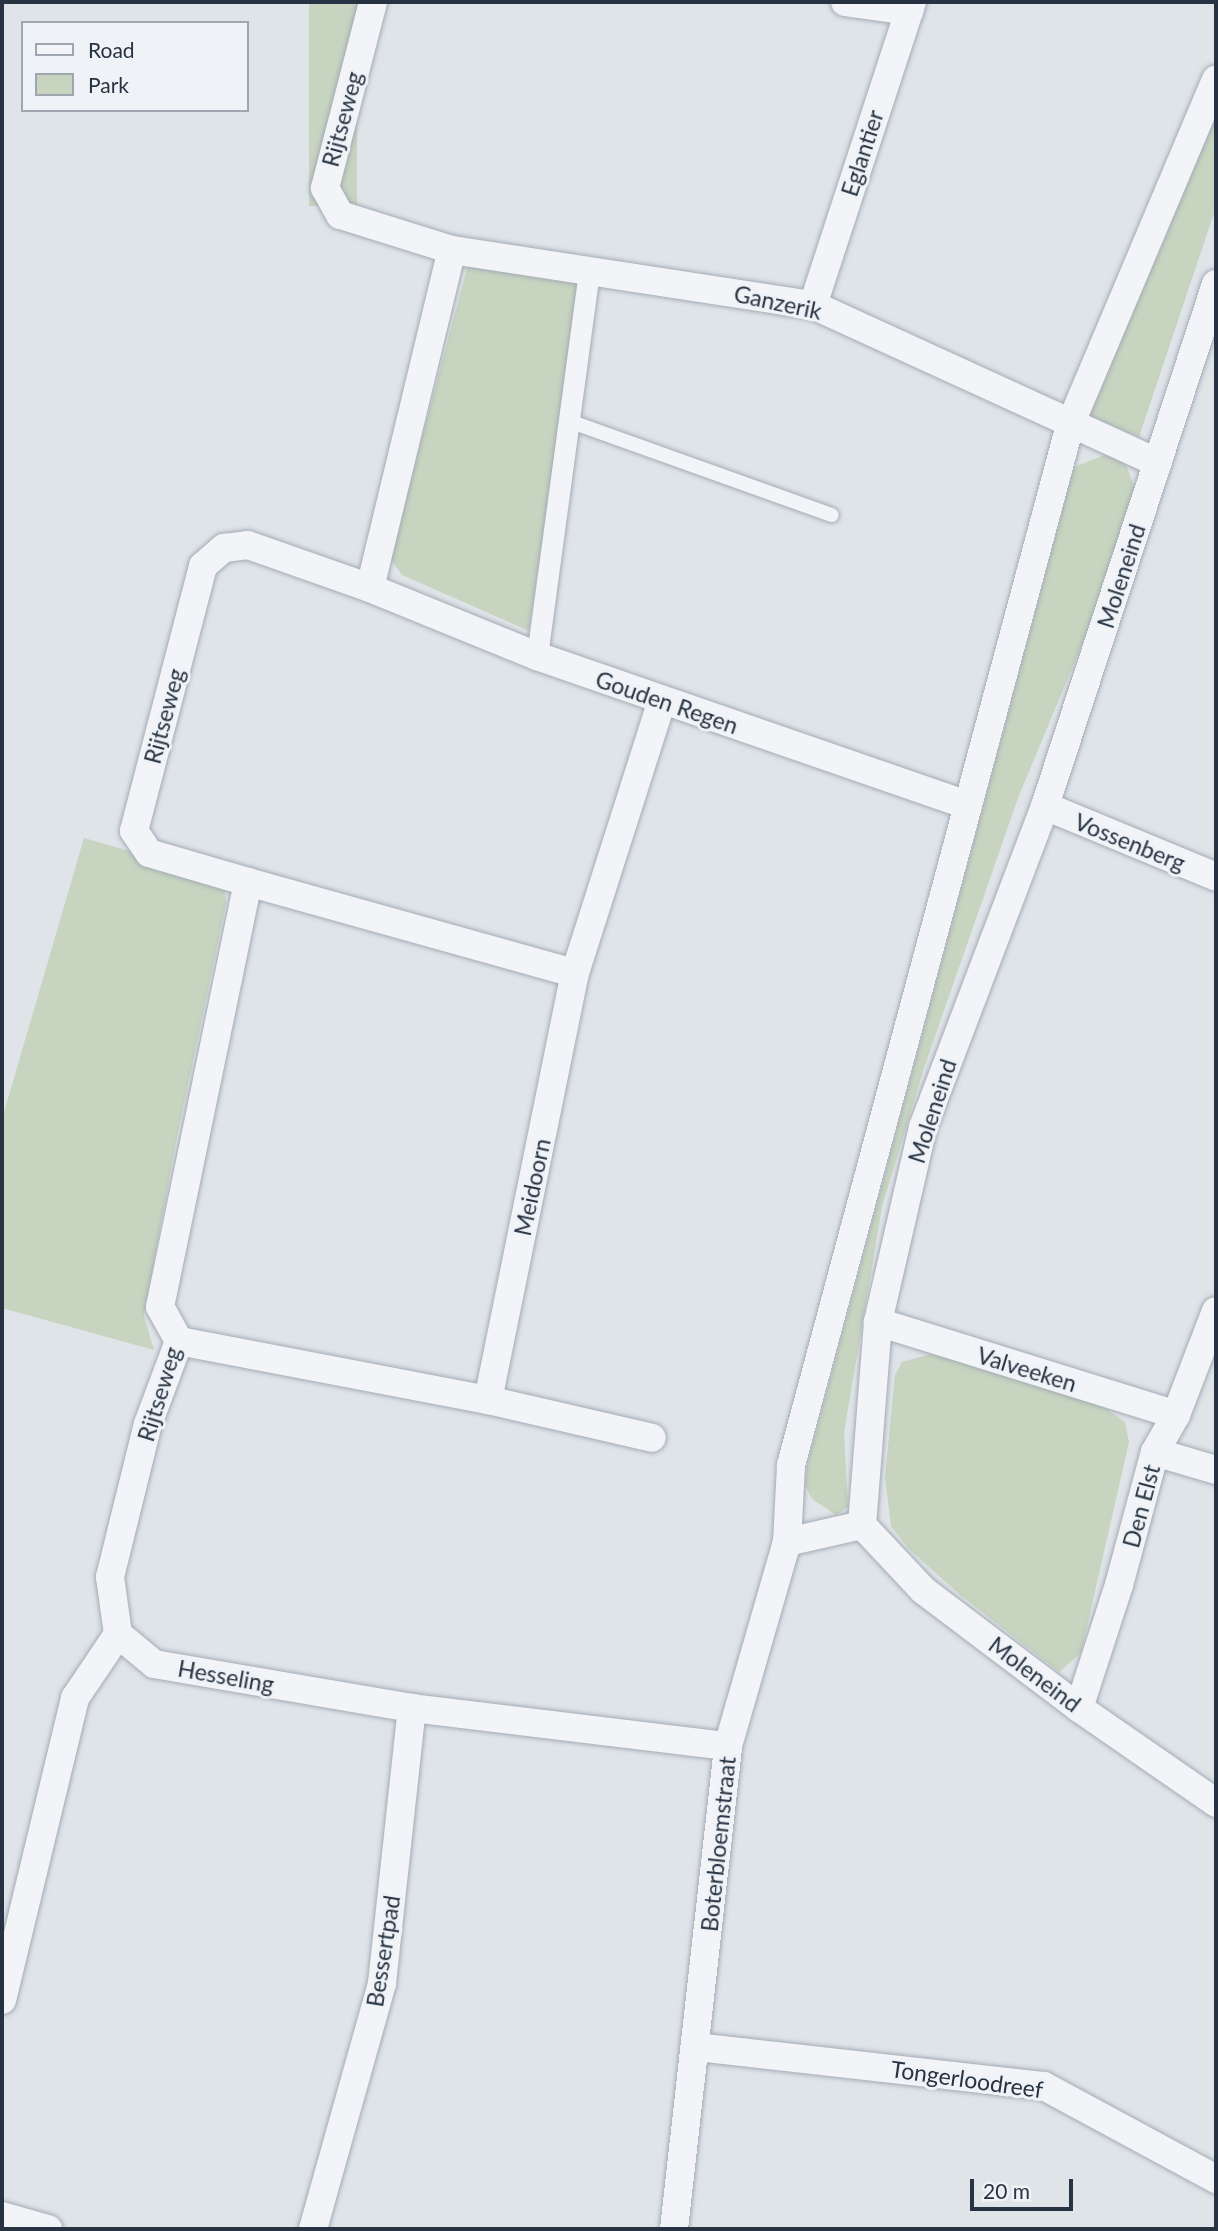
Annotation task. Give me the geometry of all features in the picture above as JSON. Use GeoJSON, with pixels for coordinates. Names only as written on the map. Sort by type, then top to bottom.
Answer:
{"type":"FeatureCollection","features":[{"type":"Feature","properties":{"kind":"street","name":"Rijtseweg"},"geometry":{"type":"LineString","coordinates":[[373,2],[324,188],[340,215],[452,250]]}},
{"type":"Feature","properties":{"kind":"street"},"geometry":{"type":"LineString","coordinates":[[845,2],[910,6]]}},
{"type":"Feature","properties":{"kind":"street","name":"Eglantier"},"geometry":{"type":"LineString","coordinates":[[813,304],[910,6]]}},
{"type":"Feature","properties":{"kind":"street","name":"Moleneind"},"geometry":{"type":"LineString","coordinates":[[788,1542],[791,1465],[1070,425],[1216,80]]}},
{"type":"Feature","properties":{"kind":"street","name":"Ganzerik"},"geometry":{"type":"LineString","coordinates":[[452,250],[813,304],[1070,425],[1158,463]]}},
{"type":"Feature","properties":{"kind":"street"},"geometry":{"type":"LineString","coordinates":[[370,588],[452,250]]}},
{"type":"Feature","properties":{"kind":"street"},"geometry":{"type":"LineString","coordinates":[[537,656],[589,270]]}},
{"type":"Feature","properties":{"kind":"street","name":"Moleneind"},"geometry":{"type":"LineString","coordinates":[[1216,284],[1045,806],[923,1127],[878,1322],[862,1525],[923,1590],[1079,1707],[1216,1803]]}},
{"type":"Feature","properties":{"kind":"street","name":"Rijtseweg"},"geometry":{"type":"LineString","coordinates":[[118,1634],[110,1577],[148,1424],[178,1340],[160,1307],[248,882],[149,853],[134,831],[203,566],[224,548],[248,545],[370,588]]}},
{"type":"Feature","properties":{"kind":"street","name":"Gouden Regen"},"geometry":{"type":"LineString","coordinates":[[370,588],[537,656],[967,805]]}},
{"type":"Feature","properties":{"kind":"street","name":"Meidoorn"},"geometry":{"type":"LineString","coordinates":[[488,1400],[575,973],[662,701]]}},
{"type":"Feature","properties":{"kind":"street","name":"Vossenberg"},"geometry":{"type":"LineString","coordinates":[[1045,806],[1216,877]]}},
{"type":"Feature","properties":{"kind":"street"},"geometry":{"type":"LineString","coordinates":[[248,882],[575,973]]}},
{"type":"Feature","properties":{"kind":"street","name":"Den Elst"},"geometry":{"type":"LineString","coordinates":[[1079,1707],[1119,1585],[1155,1452],[1176,1415],[1216,1311]]}},
{"type":"Feature","properties":{"kind":"street","name":"Valveeken"},"geometry":{"type":"LineString","coordinates":[[878,1322],[1176,1415]]}},
{"type":"Feature","properties":{"kind":"street"},"geometry":{"type":"LineString","coordinates":[[178,1340],[488,1400],[652,1438]]}},
{"type":"Feature","properties":{"kind":"street"},"geometry":{"type":"LineString","coordinates":[[1155,1452],[1216,1470]]}},
{"type":"Feature","properties":{"kind":"street"},"geometry":{"type":"LineString","coordinates":[[788,1542],[862,1525]]}},
{"type":"Feature","properties":{"kind":"street","name":"Boterbloemstraat"},"geometry":{"type":"LineString","coordinates":[[674,2229],[728,1746],[788,1542]]}},
{"type":"Feature","properties":{"kind":"street"},"geometry":{"type":"LineString","coordinates":[[2,2000],[75,1698],[118,1634]]}},
{"type":"Feature","properties":{"kind":"street","name":"Hesseling"},"geometry":{"type":"LineString","coordinates":[[118,1634],[154,1664],[412,1708],[728,1746]]}},
{"type":"Feature","properties":{"kind":"street","name":"Bessertpad"},"geometry":{"type":"LineString","coordinates":[[313,2229],[382,1983],[412,1708]]}},
{"type":"Feature","properties":{"kind":"street","name":"Tongerloodreef"},"geometry":{"type":"LineString","coordinates":[[696,2047],[1044,2086],[1216,2179]]}},
{"type":"Feature","properties":{"kind":"street"},"geometry":{"type":"LineString","coordinates":[[2,2216],[48,2229]]}},
{"type":"Feature","properties":{"kind":"lane"},"geometry":{"type":"LineString","coordinates":[[569,421],[832,515]]}},
{"type":"Feature","properties":{"kind":"green space"},"geometry":{"type":"Polygon","coordinates":[[[309,2],[357,2],[357,206],[309,206],[309,2]]]}},
{"type":"Feature","properties":{"kind":"green space"},"geometry":{"type":"Polygon","coordinates":[[[1216,112],[1216,207],[1139,437],[1088,415],[1216,112]]]}},
{"type":"Feature","properties":{"kind":"green space"},"geometry":{"type":"Polygon","coordinates":[[[468,265],[580,277],[529,631],[402,575],[390,558],[468,265]]]}},
{"type":"Feature","properties":{"kind":"green space"},"geometry":{"type":"Polygon","coordinates":[[[1107,454],[1126,465],[1141,503],[1018,798],[924,1068],[882,1207],[844,1433],[848,1507],[836,1515],[812,1499],[805,1485],[807,1466],[1074,467],[1107,454]]]}},
{"type":"Feature","properties":{"kind":"green space"},"geometry":{"type":"Polygon","coordinates":[[[84,838],[224,878],[226,904],[176,1142],[144,1316],[154,1350],[2,1308],[2,1119],[84,838]]]}},
{"type":"Feature","properties":{"kind":"green space"},"geometry":{"type":"Polygon","coordinates":[[[931,1354],[958,1358],[1105,1408],[1125,1422],[1129,1442],[1081,1653],[1059,1672],[959,1594],[909,1549],[891,1526],[885,1477],[895,1375],[902,1362],[931,1354]]]}}]}
